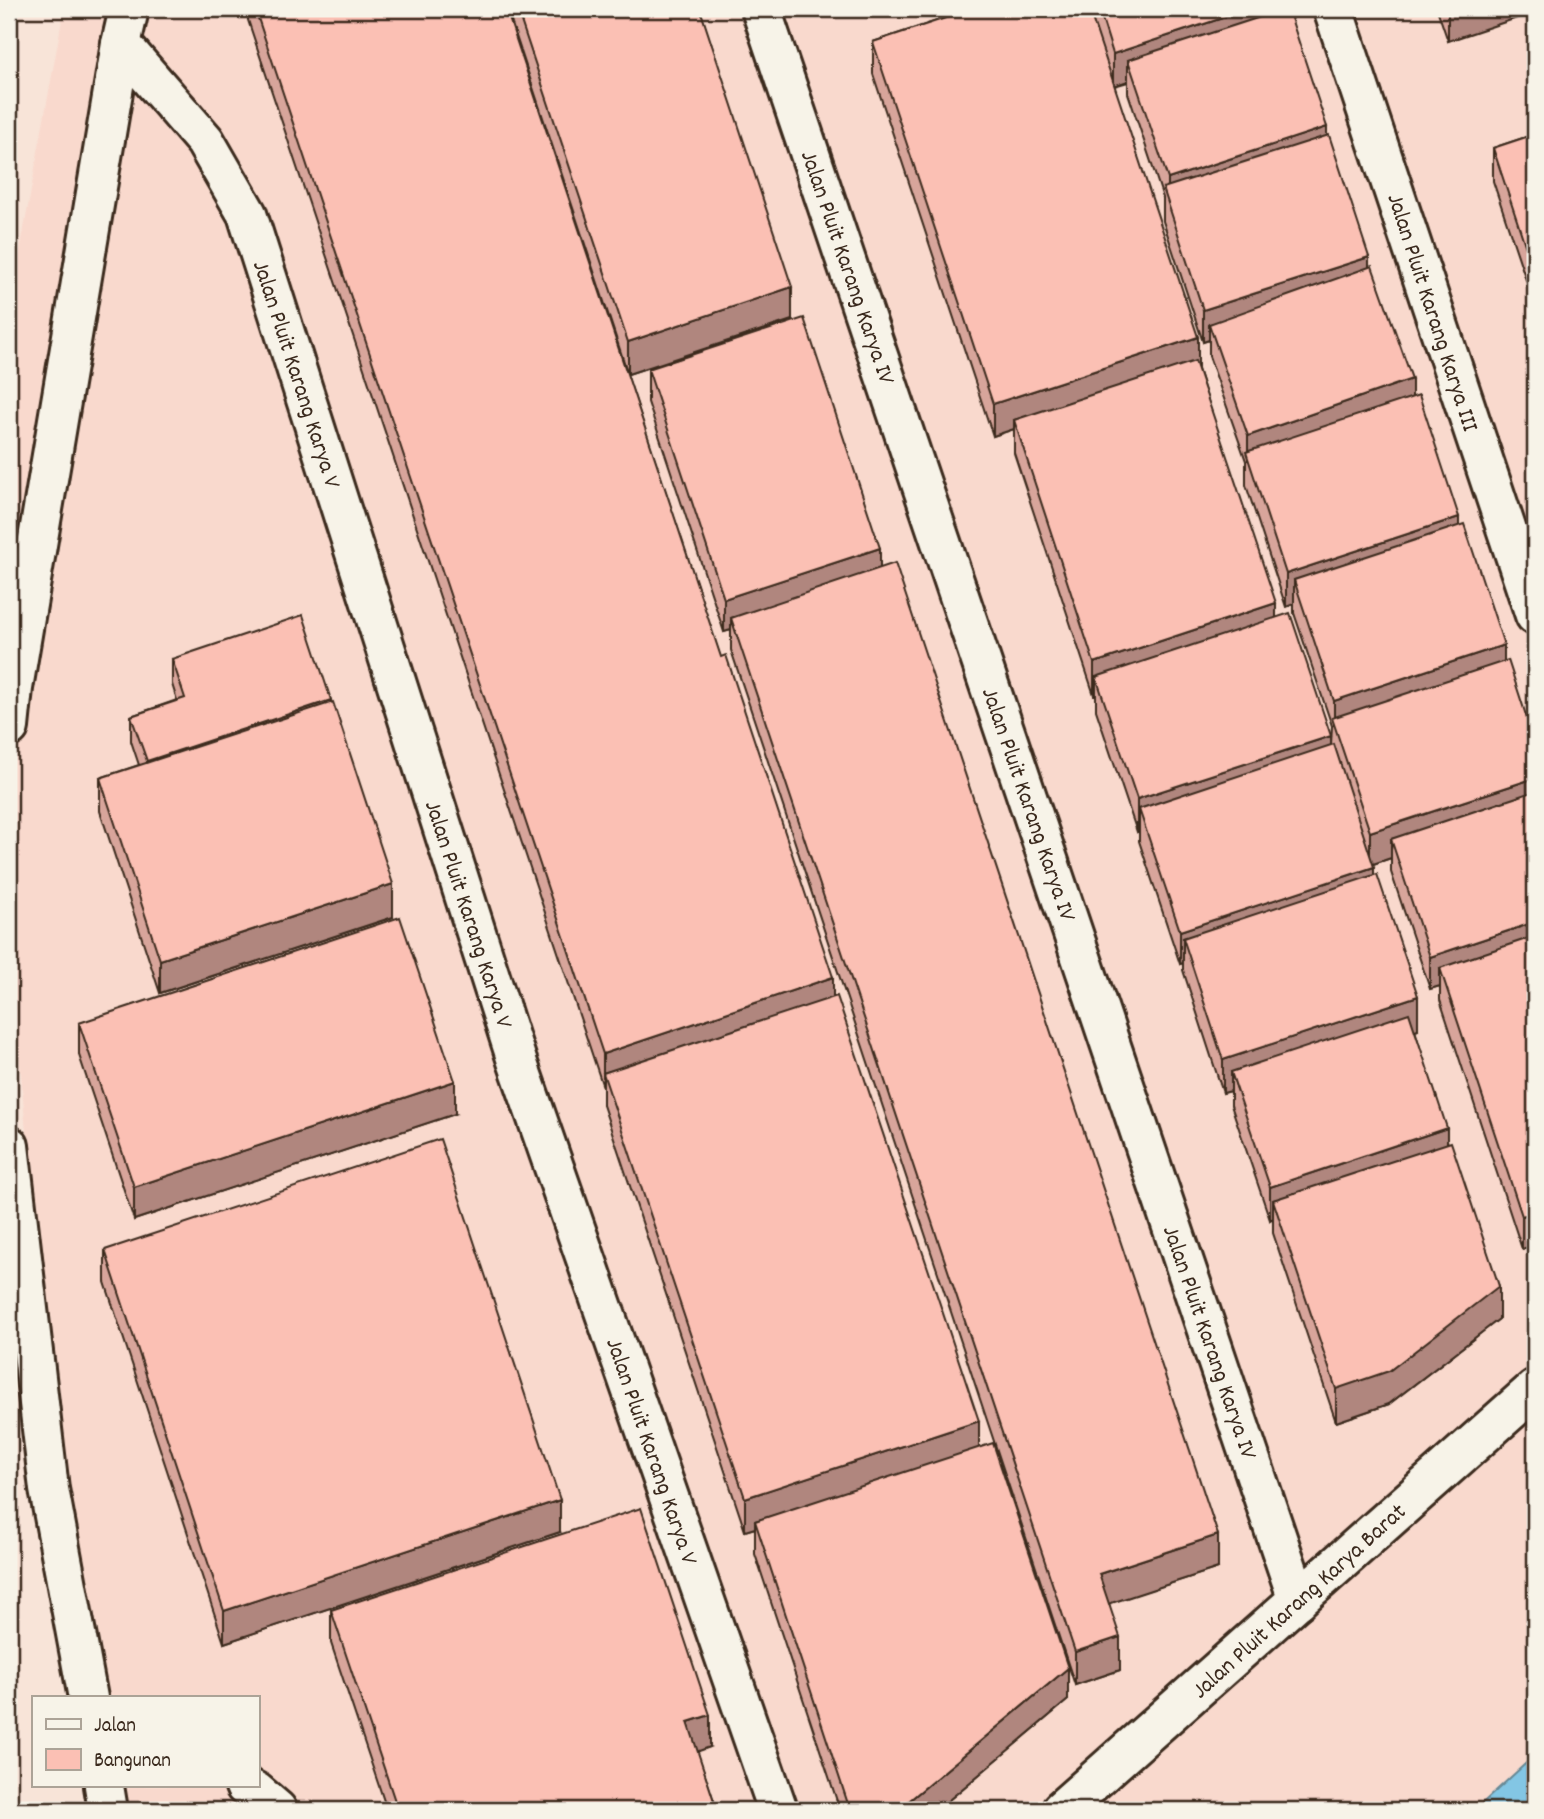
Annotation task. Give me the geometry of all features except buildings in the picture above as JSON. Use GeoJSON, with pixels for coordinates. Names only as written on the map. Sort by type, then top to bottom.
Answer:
{"type":"FeatureCollection","features":[{"type":"Feature","properties":{"kind":"lane","name":"Jalan Pluit Karang Karya IV"},"geometry":{"type":"LineString","coordinates":[[761,9],[1298,1600]]}},
{"type":"Feature","properties":{"kind":"lane","name":"Jalan Pluit Karang Karya III"},"geometry":{"type":"LineString","coordinates":[[1333,9],[1535,615]]}},
{"type":"Feature","properties":{"kind":"lane"},"geometry":{"type":"LineString","coordinates":[[9,727],[13,688],[125,27]]}},
{"type":"Feature","properties":{"kind":"lane","name":"Jalan Pluit Karang Karya V"},"geometry":{"type":"LineString","coordinates":[[125,27],[205,141],[247,214],[517,1061],[778,1810]]}},
{"type":"Feature","properties":{"kind":"lane"},"geometry":{"type":"LineString","coordinates":[[9,1146],[49,1489],[88,1696]]}},
{"type":"Feature","properties":{"kind":"lane","name":"Jalan Pluit Karang Karya Barat"},"geometry":{"type":"LineString","coordinates":[[1061,1810],[1535,1389]]}},
{"type":"Feature","properties":{"kind":"lane"},"geometry":{"type":"LineString","coordinates":[[104,1787],[108,1810]]}},
{"type":"Feature","properties":{"kind":"lane"},"geometry":{"type":"LineString","coordinates":[[246,1787],[277,1810]]}},
{"type":"Feature","properties":{"kind":"shaded area"},"geometry":{"type":"Polygon","coordinates":[[[64,9],[1535,9],[1535,1810],[92,1810],[90,1787],[259,1787],[259,1696],[81,1696],[51,1420],[9,936],[9,311],[64,9]]]}},
{"type":"Feature","properties":{"kind":"water"},"geometry":{"type":"Polygon","coordinates":[[[1535,1755],[1535,1810],[1475,1810],[1535,1755]]]}}]}
